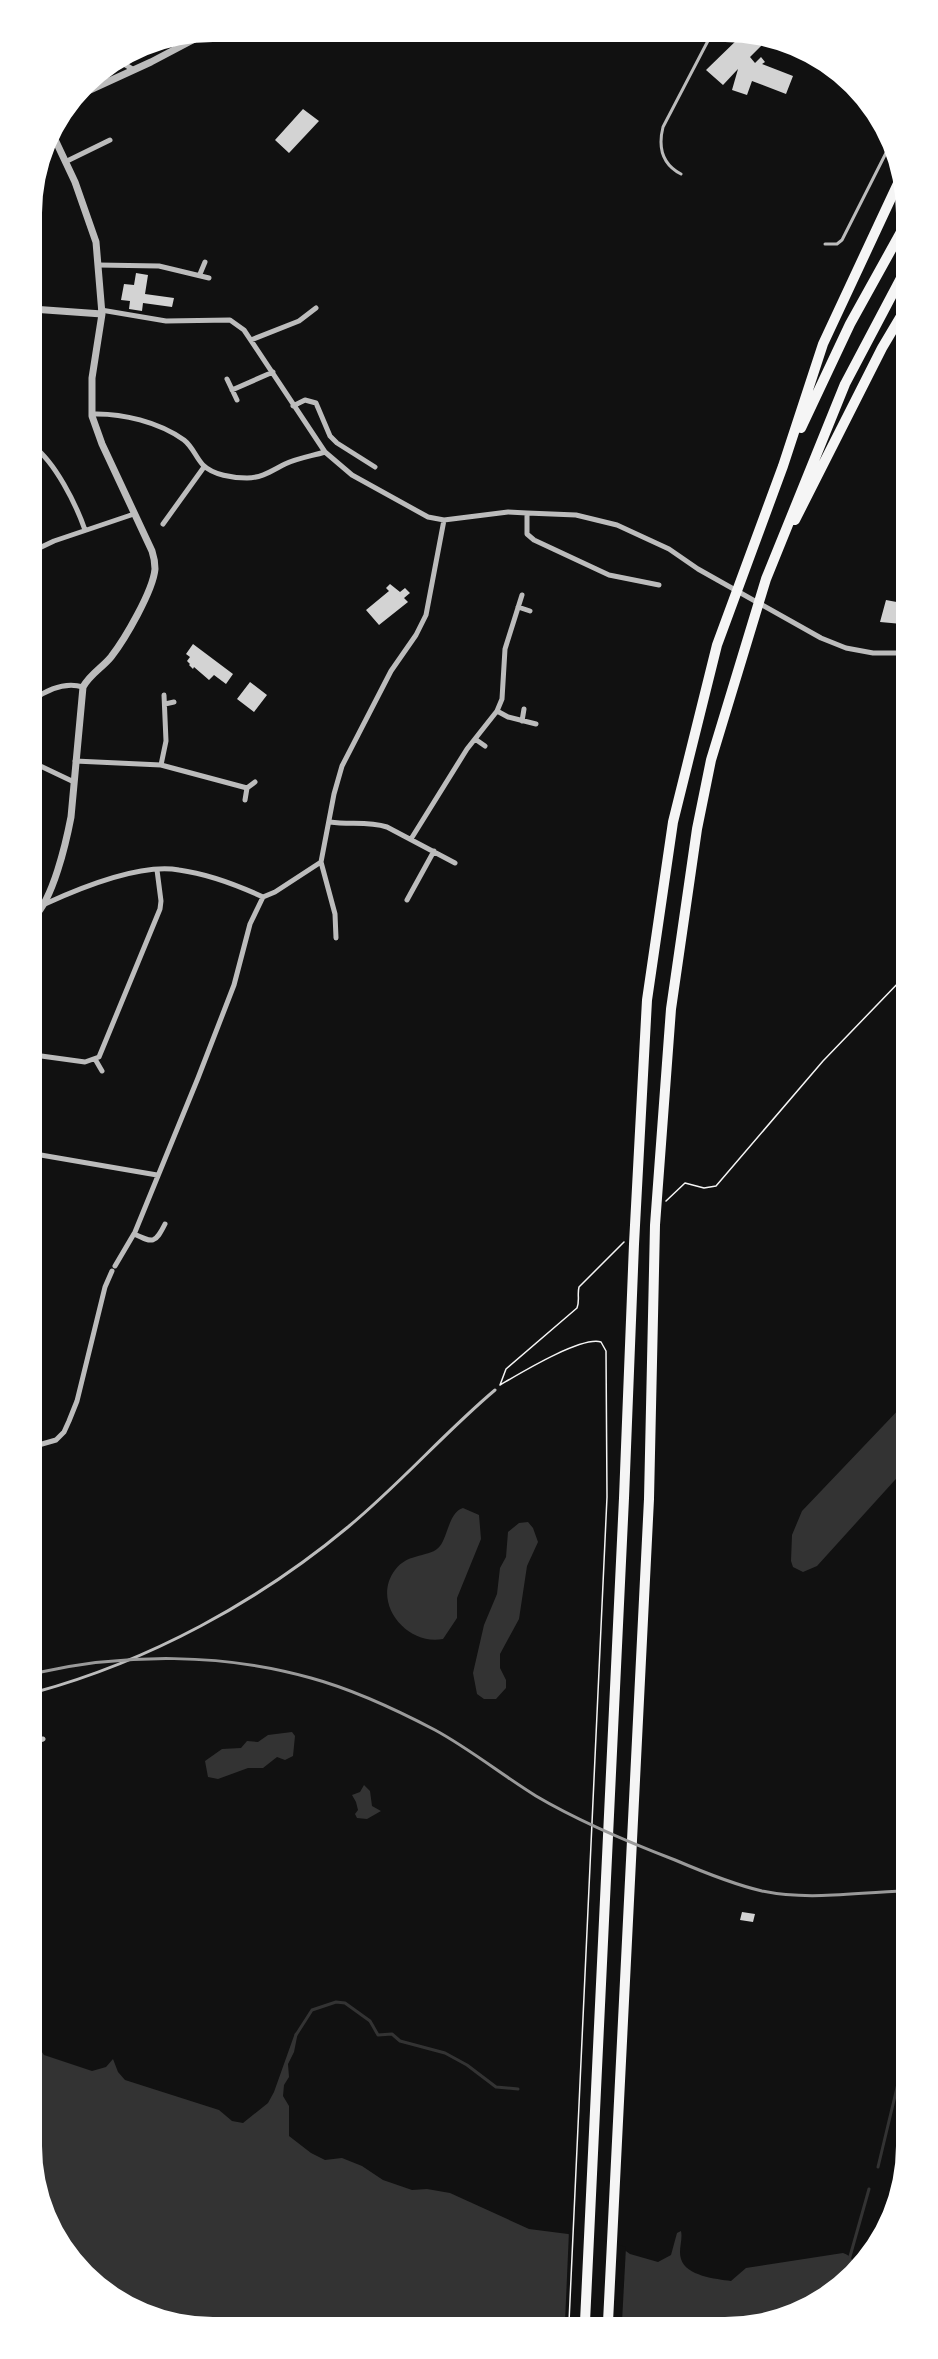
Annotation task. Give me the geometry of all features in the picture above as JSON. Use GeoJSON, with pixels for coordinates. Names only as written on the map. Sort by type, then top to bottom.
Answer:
{"type":"FeatureCollection","features":[{"type":"Feature","properties":{"kind":"highway"},"geometry":{"type":"LineString","coordinates":[[585,2317],[647,1000],[673,822],[717,645],[783,466],[823,344],[895,190]]}},
{"type":"Feature","properties":{"kind":"highway"},"geometry":{"type":"LineString","coordinates":[[783,466],[850,324],[896,241]]}},
{"type":"Feature","properties":{"kind":"highway"},"geometry":{"type":"LineString","coordinates":[[608,2317],[649,1499],[655,1225],[671,1009],[697,830],[711,760],[766,579],[808,469],[844,384],[896,287]]}},
{"type":"Feature","properties":{"kind":"highway"},"geometry":{"type":"LineString","coordinates":[[766,579],[852,406],[896,325]]}},
{"type":"Feature","properties":{"kind":"street"},"geometry":{"type":"LineString","coordinates":[[99,86],[184,44]]}},
{"type":"Feature","properties":{"kind":"street"},"geometry":{"type":"LineString","coordinates":[[126,65],[134,70]]}},
{"type":"Feature","properties":{"kind":"street"},"geometry":{"type":"LineString","coordinates":[[65,162],[107,142],[108,151]]}},
{"type":"Feature","properties":{"kind":"street"},"geometry":{"type":"LineString","coordinates":[[42,908],[67,836],[71,817],[83,687],[87,679],[114,653],[150,588],[155,560],[102,444],[92,414],[92,378],[101,312],[99,265],[90,221],[57,144]]}},
{"type":"Feature","properties":{"kind":"street"},"geometry":{"type":"LineString","coordinates":[[200,274],[205,262]]}},
{"type":"Feature","properties":{"kind":"street"},"geometry":{"type":"LineString","coordinates":[[99,265],[159,266],[210,278]]}},
{"type":"Feature","properties":{"kind":"street"},"geometry":{"type":"LineString","coordinates":[[251,340],[299,321],[316,308]]}},
{"type":"Feature","properties":{"kind":"street"},"geometry":{"type":"LineString","coordinates":[[42,309],[101,312],[166,321],[230,320],[237,323],[251,340],[325,452],[352,475],[428,517],[444,520],[508,512],[576,516],[617,525],[669,549],[821,638],[846,648],[873,653],[896,653]]}},
{"type":"Feature","properties":{"kind":"street"},"geometry":{"type":"LineString","coordinates":[[232,390],[273,372]]}},
{"type":"Feature","properties":{"kind":"street"},"geometry":{"type":"LineString","coordinates":[[227,379],[237,400]]}},
{"type":"Feature","properties":{"kind":"street"},"geometry":{"type":"LineString","coordinates":[[293,406],[305,400],[316,403],[330,436],[337,443],[372,465],[374,457]]}},
{"type":"Feature","properties":{"kind":"street"},"geometry":{"type":"LineString","coordinates":[[92,414],[128,418],[151,424],[174,434],[194,450],[204,466],[226,476],[248,478],[325,452]]}},
{"type":"Feature","properties":{"kind":"street"},"geometry":{"type":"LineString","coordinates":[[42,454],[80,515],[85,530]]}},
{"type":"Feature","properties":{"kind":"street"},"geometry":{"type":"LineString","coordinates":[[163,524],[204,466]]}},
{"type":"Feature","properties":{"kind":"street"},"geometry":{"type":"LineString","coordinates":[[527,513],[527,534],[534,540],[609,575],[659,585]]}},
{"type":"Feature","properties":{"kind":"street"},"geometry":{"type":"LineString","coordinates":[[42,545],[134,514]]}},
{"type":"Feature","properties":{"kind":"street"},"geometry":{"type":"LineString","coordinates":[[336,938],[336,920],[321,862],[334,794],[342,766],[391,671],[416,635],[426,615],[444,520]]}},
{"type":"Feature","properties":{"kind":"street"},"geometry":{"type":"LineString","coordinates":[[411,838],[475,739],[497,711],[502,699],[505,649],[522,595]]}},
{"type":"Feature","properties":{"kind":"street"},"geometry":{"type":"LineString","coordinates":[[518,607],[530,611]]}},
{"type":"Feature","properties":{"kind":"street"},"geometry":{"type":"LineString","coordinates":[[42,695],[65,685],[73,684],[83,687]]}},
{"type":"Feature","properties":{"kind":"street"},"geometry":{"type":"LineString","coordinates":[[160,765],[166,741],[164,695]]}},
{"type":"Feature","properties":{"kind":"street"},"geometry":{"type":"LineString","coordinates":[[165,704],[174,702]]}},
{"type":"Feature","properties":{"kind":"street"},"geometry":{"type":"LineString","coordinates":[[522,721],[524,709]]}},
{"type":"Feature","properties":{"kind":"street"},"geometry":{"type":"LineString","coordinates":[[497,711],[508,717],[536,724]]}},
{"type":"Feature","properties":{"kind":"street"},"geometry":{"type":"LineString","coordinates":[[475,739],[485,746]]}},
{"type":"Feature","properties":{"kind":"street"},"geometry":{"type":"LineString","coordinates":[[75,761],[160,765],[247,788]]}},
{"type":"Feature","properties":{"kind":"street"},"geometry":{"type":"LineString","coordinates":[[42,767],[74,782]]}},
{"type":"Feature","properties":{"kind":"street"},"geometry":{"type":"LineString","coordinates":[[245,800],[247,788],[255,782]]}},
{"type":"Feature","properties":{"kind":"street"},"geometry":{"type":"LineString","coordinates":[[330,822],[345,825],[375,823],[411,838],[455,863]]}},
{"type":"Feature","properties":{"kind":"street"},"geometry":{"type":"LineString","coordinates":[[407,900],[434,851]]}},
{"type":"Feature","properties":{"kind":"street"},"geometry":{"type":"LineString","coordinates":[[42,1444],[56,1440],[64,1432],[69,1420],[105,1287],[113,1268],[134,1234],[213,1040],[234,985],[250,924],[263,897],[275,892],[321,862]]}},
{"type":"Feature","properties":{"kind":"street"},"geometry":{"type":"LineString","coordinates":[[45,904],[86,887],[128,874],[178,869],[221,880],[263,897]]}},
{"type":"Feature","properties":{"kind":"street"},"geometry":{"type":"LineString","coordinates":[[42,1056],[84,1062],[95,1059],[104,1049],[160,909],[157,870]]}},
{"type":"Feature","properties":{"kind":"street"},"geometry":{"type":"LineString","coordinates":[[95,1059],[102,1071]]}},
{"type":"Feature","properties":{"kind":"street"},"geometry":{"type":"LineString","coordinates":[[42,1155],[157,1175]]}},
{"type":"Feature","properties":{"kind":"street"},"geometry":{"type":"LineString","coordinates":[[134,1234],[148,1241],[154,1240],[158,1238],[165,1224]]}},
{"type":"Feature","properties":{"kind":"lane"},"geometry":{"type":"LineString","coordinates":[[681,174],[663,156],[660,140],[663,127],[707,42]]}},
{"type":"Feature","properties":{"kind":"lane"},"geometry":{"type":"LineString","coordinates":[[825,244],[837,244],[842,240],[885,154]]}},
{"type":"Feature","properties":{"kind":"lane"},"geometry":{"type":"LineString","coordinates":[[42,1690],[102,1672],[195,1628],[285,1576],[350,1526],[495,1390]]}},
{"type":"Feature","properties":{"kind":"path"},"geometry":{"type":"LineString","coordinates":[[682,1186],[690,1182],[704,1188],[716,1186],[823,1061],[896,985]]}},
{"type":"Feature","properties":{"kind":"path"},"geometry":{"type":"LineString","coordinates":[[569,2317],[607,1497],[606,1351],[601,1342],[588,1341],[500,1386],[506,1369],[577,1308],[580,1300],[579,1287],[620,1247]]}},
{"type":"Feature","properties":{"kind":"shaded area"},"geometry":{"type":"Polygon","coordinates":[[[896,1412],[896,1479],[817,1566],[803,1572],[793,1567],[791,1561],[792,1535],[802,1511],[896,1412]]]}},
{"type":"Feature","properties":{"kind":"shaded area"},"geometry":{"type":"Polygon","coordinates":[[[463,1508],[479,1515],[481,1539],[457,1598],[457,1618],[443,1639],[417,1636],[405,1629],[390,1608],[387,1595],[389,1582],[400,1564],[436,1550],[440,1546],[455,1514],[463,1508]]]}},
{"type":"Feature","properties":{"kind":"shaded area"},"geometry":{"type":"Polygon","coordinates":[[[528,1522],[538,1542],[527,1566],[519,1619],[500,1654],[500,1668],[506,1680],[506,1688],[496,1699],[484,1699],[477,1694],[473,1673],[484,1625],[497,1594],[500,1568],[506,1557],[508,1532],[519,1523],[528,1522]]]}},
{"type":"Feature","properties":{"kind":"shaded area"},"geometry":{"type":"Polygon","coordinates":[[[292,1732],[295,1736],[293,1756],[285,1760],[277,1757],[263,1768],[248,1768],[218,1779],[208,1777],[205,1761],[222,1749],[241,1748],[247,1741],[258,1742],[268,1735],[292,1732]]]}},
{"type":"Feature","properties":{"kind":"shaded area"},"geometry":{"type":"Polygon","coordinates":[[[364,1785],[370,1791],[372,1806],[381,1811],[367,1819],[357,1818],[355,1814],[358,1810],[352,1795],[360,1792],[364,1785]]]}},
{"type":"Feature","properties":{"kind":"shaded area"},"geometry":{"type":"Polygon","coordinates":[[[298,2032],[294,2052],[288,2064],[289,2077],[284,2085],[283,2096],[289,2106],[289,2136],[311,2153],[325,2160],[342,2158],[362,2166],[383,2180],[412,2190],[427,2189],[450,2193],[529,2229],[568,2234],[623,2249],[630,2254],[658,2262],[671,2255],[677,2233],[681,2231],[680,2256],[684,2265],[695,2273],[710,2278],[731,2281],[746,2268],[843,2253],[853,2260],[829,2282],[791,2304],[747,2316],[725,2317],[191,2316],[158,2308],[137,2299],[100,2275],[84,2259],[65,2232],[48,2190],[43,2168],[42,2146],[42,2052],[44,2055],[92,2071],[106,2067],[113,2059],[118,2072],[125,2080],[219,2110],[232,2121],[243,2123],[268,2103],[295,2033],[298,2032]]]}},
{"type":"Feature","properties":{"kind":"pier"},"geometry":{"type":"Polygon","coordinates":[[[569,2231],[626,2247],[622,2317],[565,2317],[569,2231]]]}},
{"type":"Feature","properties":{"kind":"building"},"geometry":{"type":"Polygon","coordinates":[[[734,42],[747,43],[761,46],[750,57],[755,63],[761,57],[765,62],[762,64],[793,76],[786,94],[752,81],[747,95],[732,90],[738,69],[723,85],[706,70],[734,42]]]}},
{"type":"Feature","properties":{"kind":"building"},"geometry":{"type":"Polygon","coordinates":[[[303,109],[319,121],[289,153],[275,140],[303,109]]]}},
{"type":"Feature","properties":{"kind":"building"},"geometry":{"type":"Polygon","coordinates":[[[136,273],[148,275],[145,294],[174,298],[172,307],[143,303],[142,311],[129,309],[130,301],[121,300],[124,284],[134,285],[136,273]]]}},
{"type":"Feature","properties":{"kind":"building"},"geometry":{"type":"Polygon","coordinates":[[[390,584],[400,592],[405,588],[410,593],[404,598],[408,602],[379,625],[366,610],[389,591],[386,588],[390,584]]]}},
{"type":"Feature","properties":{"kind":"building"},"geometry":{"type":"Polygon","coordinates":[[[886,600],[896,602],[896,623],[880,622],[886,600]]]}},
{"type":"Feature","properties":{"kind":"building"},"geometry":{"type":"Polygon","coordinates":[[[193,644],[233,674],[226,684],[214,675],[209,680],[189,665],[187,661],[190,657],[186,654],[193,644]]]}},
{"type":"Feature","properties":{"kind":"building"},"geometry":{"type":"Polygon","coordinates":[[[250,682],[267,695],[254,712],[237,699],[250,682]]]}},
{"type":"Feature","properties":{"kind":"building"},"geometry":{"type":"Polygon","coordinates":[[[742,1912],[755,1914],[753,1922],[740,1920],[742,1912]]]}},
{"type":"Feature","properties":{"kind":"waterway"},"geometry":{"type":"LineString","coordinates":[[296,2035],[312,2010],[336,2002],[345,2003],[370,2021],[378,2035],[392,2034],[400,2041],[445,2053],[467,2065],[496,2087],[518,2089]]}},
{"type":"Feature","properties":{"kind":"waterway"},"geometry":{"type":"LineString","coordinates":[[878,2167],[896,2092]]}},
{"type":"Feature","properties":{"kind":"waterway"},"geometry":{"type":"LineString","coordinates":[[849,2260],[869,2189]]}},
{"type":"Feature","properties":{"kind":"railway"},"geometry":{"type":"LineString","coordinates":[[42,1672],[104,1662],[174,1659],[243,1664],[311,1678],[343,1688],[435,1730],[536,1796],[587,1823],[718,1877],[740,1885],[780,1894],[834,1895],[896,1892]]}}]}
